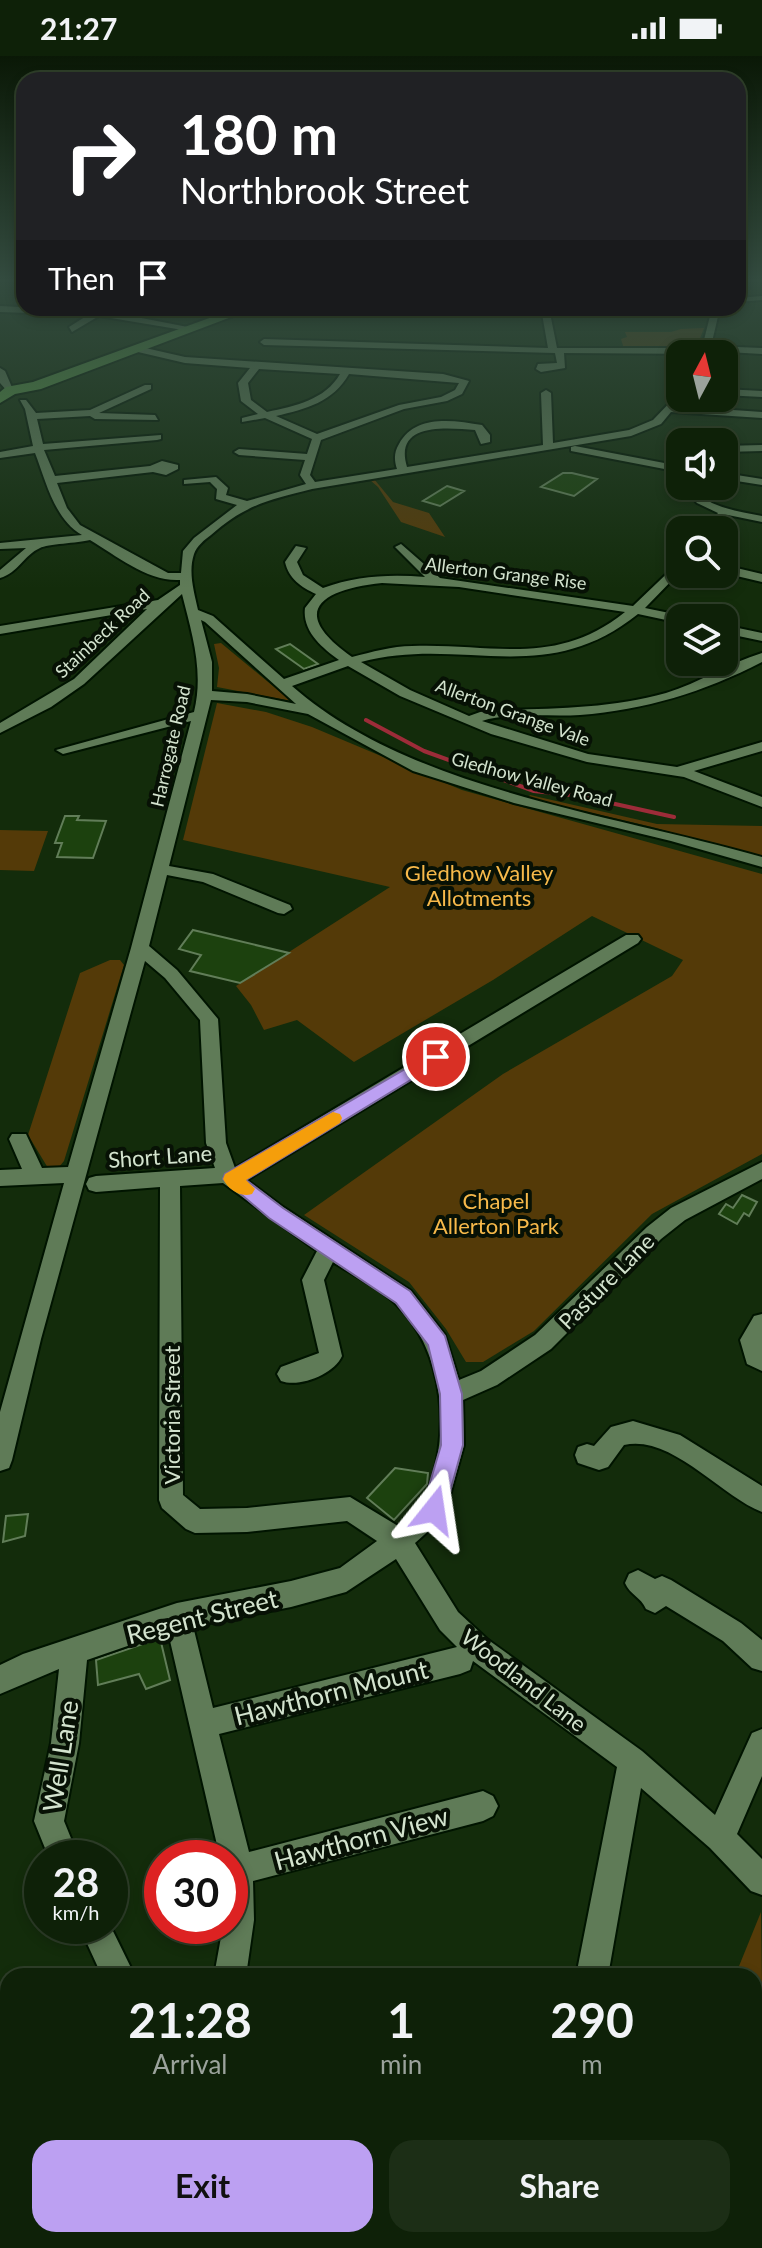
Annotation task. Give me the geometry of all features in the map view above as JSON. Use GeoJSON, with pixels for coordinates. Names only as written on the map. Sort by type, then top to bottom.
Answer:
{"type":"FeatureCollection","features":[{"type":"Feature","properties":{"kind":"highway"},"geometry":{"type":"LineString","coordinates":[[12,398],[47,384]]}},
{"type":"Feature","properties":{"kind":"highway"},"geometry":{"type":"LineString","coordinates":[[12,398],[49,384]]}},
{"type":"Feature","properties":{"kind":"street"},"geometry":{"type":"LineString","coordinates":[[243,384],[246,401],[264,414],[317,438],[402,407],[444,399],[459,392],[465,384]]}},
{"type":"Feature","properties":{"kind":"street"},"geometry":{"type":"LineString","coordinates":[[245,420],[320,399],[339,384]]}},
{"type":"Feature","properties":{"kind":"street"},"geometry":{"type":"LineString","coordinates":[[82,415],[102,410],[148,387]]}},
{"type":"Feature","properties":{"kind":"street"},"geometry":{"type":"LineString","coordinates":[[546,393],[548,448]]}},
{"type":"Feature","properties":{"kind":"street"},"geometry":{"type":"LineString","coordinates":[[738,393],[762,394]]}},
{"type":"Feature","properties":{"kind":"street"},"geometry":{"type":"LineString","coordinates":[[12,398],[30,408],[39,448],[62,508],[76,527],[166,577],[180,569],[189,551],[219,520],[246,504],[312,486],[631,433],[657,422],[666,412]]}},
{"type":"Feature","properties":{"kind":"street"},"geometry":{"type":"LineString","coordinates":[[444,399],[464,406]]}},
{"type":"Feature","properties":{"kind":"street"},"geometry":{"type":"LineString","coordinates":[[718,412],[762,415]]}},
{"type":"Feature","properties":{"kind":"street"},"geometry":{"type":"LineString","coordinates":[[32,416],[155,418]]}},
{"type":"Feature","properties":{"kind":"street"},"geometry":{"type":"LineString","coordinates":[[403,470],[398,455],[419,427],[437,424],[478,427],[485,435],[485,442]]}},
{"type":"Feature","properties":{"kind":"street"},"geometry":{"type":"LineString","coordinates":[[0,455],[39,448],[157,437]]}},
{"type":"Feature","properties":{"kind":"street"},"geometry":{"type":"LineString","coordinates":[[312,486],[304,479],[317,438]]}},
{"type":"Feature","properties":{"kind":"street"},"geometry":{"type":"LineString","coordinates":[[568,445],[575,450],[666,466]]}},
{"type":"Feature","properties":{"kind":"street"},"geometry":{"type":"LineString","coordinates":[[738,449],[762,448]]}},
{"type":"Feature","properties":{"kind":"street"},"geometry":{"type":"LineString","coordinates":[[239,452],[312,457]]}},
{"type":"Feature","properties":{"kind":"street"},"geometry":{"type":"LineString","coordinates":[[52,480],[153,469]]}},
{"type":"Feature","properties":{"kind":"street"},"geometry":{"type":"LineString","coordinates":[[738,478],[762,482]]}},
{"type":"Feature","properties":{"kind":"street"},"geometry":{"type":"LineString","coordinates":[[188,482],[212,479],[223,488],[220,497],[246,504]]}},
{"type":"Feature","properties":{"kind":"street"},"geometry":{"type":"LineString","coordinates":[[699,500],[725,512],[762,519]]}},
{"type":"Feature","properties":{"kind":"street"},"geometry":{"type":"LineString","coordinates":[[722,516],[725,512]]}},
{"type":"Feature","properties":{"kind":"street"},"geometry":{"type":"LineString","coordinates":[[0,546],[36,545],[91,536]]}},
{"type":"Feature","properties":{"kind":"street"},"geometry":{"type":"LineString","coordinates":[[0,574],[7,572],[36,545]]}},
{"type":"Feature","properties":{"kind":"street"},"geometry":{"type":"LineString","coordinates":[[401,547],[435,580]]}},
{"type":"Feature","properties":{"kind":"street"},"geometry":{"type":"LineString","coordinates":[[300,548],[291,562],[291,570],[306,584],[323,593],[313,602],[309,614],[311,625],[350,662]]}},
{"type":"Feature","properties":{"kind":"street"},"geometry":{"type":"LineString","coordinates":[[144,566],[180,569]]}},
{"type":"Feature","properties":{"kind":"street","name":"Stainbeck Road"},"geometry":{"type":"LineString","coordinates":[[0,729],[61,696],[89,673],[158,604],[180,569]]}},
{"type":"Feature","properties":{"kind":"street","name":"Harrogate Road"},"geometry":{"type":"LineString","coordinates":[[0,1460],[30,1339],[87,1179],[140,948],[205,695],[205,662],[180,569]]}},
{"type":"Feature","properties":{"kind":"street"},"geometry":{"type":"LineString","coordinates":[[738,572],[762,578]]}},
{"type":"Feature","properties":{"kind":"street","name":"Allerton Grange Rise"},"geometry":{"type":"LineString","coordinates":[[323,593],[347,583],[370,580],[435,580],[666,616]]}},
{"type":"Feature","properties":{"kind":"street"},"geometry":{"type":"LineString","coordinates":[[281,685],[350,662],[407,650],[510,654],[583,645],[606,635],[639,610],[666,580]]}},
{"type":"Feature","properties":{"kind":"street"},"geometry":{"type":"LineString","coordinates":[[0,630],[158,604]]}},
{"type":"Feature","properties":{"kind":"street","name":"Gledhow Valley Road"},"geometry":{"type":"LineString","coordinates":[[193,612],[209,619],[311,710],[418,768],[468,786],[675,837],[762,862]]}},
{"type":"Feature","properties":{"kind":"street"},"geometry":{"type":"LineString","coordinates":[[738,632],[762,637]]}},
{"type":"Feature","properties":{"kind":"street"},"geometry":{"type":"LineString","coordinates":[[200,639],[232,640]]}},
{"type":"Feature","properties":{"kind":"street"},"geometry":{"type":"LineString","coordinates":[[471,720],[483,715],[636,704],[691,688],[762,657]]}},
{"type":"Feature","properties":{"kind":"street","name":"Allerton Grange Vale"},"geometry":{"type":"LineString","coordinates":[[350,662],[471,720],[585,758],[678,771],[762,802]]}},
{"type":"Feature","properties":{"kind":"street"},"geometry":{"type":"LineString","coordinates":[[205,695],[247,698],[311,710]]}},
{"type":"Feature","properties":{"kind":"street"},"geometry":{"type":"LineString","coordinates":[[63,750],[199,715]]}},
{"type":"Feature","properties":{"kind":"street"},"geometry":{"type":"LineString","coordinates":[[678,771],[762,746]]}},
{"type":"Feature","properties":{"kind":"street"},"geometry":{"type":"LineString","coordinates":[[161,869],[207,878],[284,909]]}},
{"type":"Feature","properties":{"kind":"street"},"geometry":{"type":"LineString","coordinates":[[230,1177],[632,939]]}},
{"type":"Feature","properties":{"kind":"street"},"geometry":{"type":"LineString","coordinates":[[140,948],[171,974],[209,1019],[216,1143],[230,1177],[329,1249],[403,1297],[437,1342],[451,1394],[452,1445],[434,1510],[399,1541]]}},
{"type":"Feature","properties":{"kind":"street"},"geometry":{"type":"LineString","coordinates":[[19,1139],[35,1176]]}},
{"type":"Feature","properties":{"kind":"street","name":"Pasture Lane"},"geometry":{"type":"LineString","coordinates":[[451,1394],[489,1378],[543,1342],[654,1233],[678,1214],[762,1170]]}},
{"type":"Feature","properties":{"kind":"street","name":"Short Lane"},"geometry":{"type":"LineString","coordinates":[[0,1178],[35,1176],[170,1180],[230,1177]]}},
{"type":"Feature","properties":{"kind":"street","name":"Victoria Street"},"geometry":{"type":"LineString","coordinates":[[170,1180],[171,1500],[195,1521],[247,1520],[350,1509],[399,1541]]}},
{"type":"Feature","properties":{"kind":"street"},"geometry":{"type":"LineString","coordinates":[[289,1374],[324,1364],[331,1356],[313,1280],[329,1249]]}},
{"type":"Feature","properties":{"kind":"street"},"geometry":{"type":"LineString","coordinates":[[762,1323],[751,1340],[755,1357],[762,1361]]}},
{"type":"Feature","properties":{"kind":"street"},"geometry":{"type":"LineString","coordinates":[[587,1455],[599,1459],[618,1435],[639,1431],[663,1438],[762,1500]]}},
{"type":"Feature","properties":{"kind":"street","name":"Regent Street"},"geometry":{"type":"LineString","coordinates":[[0,1680],[23,1668],[177,1616],[291,1594],[346,1579],[399,1541]]}},
{"type":"Feature","properties":{"kind":"street","name":"Woodland Lane"},"geometry":{"type":"LineString","coordinates":[[399,1541],[449,1621],[458,1630],[632,1761],[720,1838],[762,1880]]}},
{"type":"Feature","properties":{"kind":"street"},"geometry":{"type":"LineString","coordinates":[[650,1593],[662,1589],[732,1632],[762,1658]]}},
{"type":"Feature","properties":{"kind":"street"},"geometry":{"type":"LineString","coordinates":[[177,1616],[231,1840]]}},
{"type":"Feature","properties":{"kind":"street","name":"Well Lane"},"geometry":{"type":"LineString","coordinates":[[57,1840],[49,1821],[65,1743],[75,1650]]}},
{"type":"Feature","properties":{"kind":"street","name":"Hawthorn Mount"},"geometry":{"type":"LineString","coordinates":[[203,1724],[460,1660]]}},
{"type":"Feature","properties":{"kind":"street"},"geometry":{"type":"LineString","coordinates":[[720,1838],[762,1743]]}},
{"type":"Feature","properties":{"kind":"street"},"geometry":{"type":"LineString","coordinates":[[593,1968],[632,1761]]}},
{"type":"Feature","properties":{"kind":"street","name":"Hawthorn View"},"geometry":{"type":"LineString","coordinates":[[248,1867],[483,1806]]}},
{"type":"Feature","properties":{"kind":"street"},"geometry":{"type":"LineString","coordinates":[[103,1944],[115,1968]]}},
{"type":"Feature","properties":{"kind":"street"},"geometry":{"type":"LineString","coordinates":[[231,1968],[235,1944]]}},
{"type":"Feature","properties":{"kind":"green space"},"geometry":{"type":"Polygon","coordinates":[[[374,479],[393,502],[429,513],[445,537],[401,522],[370,480],[374,479]]]}},
{"type":"Feature","properties":{"kind":"green space"},"geometry":{"type":"Polygon","coordinates":[[[221,643],[291,701],[217,687],[219,668],[214,644],[221,643]]]}},
{"type":"Feature","properties":{"kind":"green space"},"geometry":{"type":"Polygon","coordinates":[[[217,703],[266,712],[312,727],[462,790],[762,874],[762,1154],[652,1214],[534,1331],[483,1362],[466,1362],[446,1329],[409,1282],[304,1215],[503,1074],[672,976],[683,960],[592,916],[493,980],[354,1062],[297,1020],[264,1030],[251,1005],[236,986],[390,887],[183,840],[217,703]]]}},
{"type":"Feature","properties":{"kind":"green space"},"geometry":{"type":"Polygon","coordinates":[[[530,795],[657,824],[762,826],[762,858],[652,827],[528,798],[530,795]]]}},
{"type":"Feature","properties":{"kind":"green space"},"geometry":{"type":"Polygon","coordinates":[[[0,830],[48,831],[34,871],[0,870],[0,830]]]}},
{"type":"Feature","properties":{"kind":"green space"},"geometry":{"type":"Polygon","coordinates":[[[110,960],[120,960],[124,965],[64,1161],[59,1167],[48,1168],[28,1135],[80,973],[110,960]]]}},
{"type":"Feature","properties":{"kind":"green space"},"geometry":{"type":"Polygon","coordinates":[[[761,1912],[762,1968],[738,1968],[761,1912]]]}},
{"type":"Feature","properties":{"kind":"building"},"geometry":{"type":"Polygon","coordinates":[[[563,473],[597,479],[574,496],[541,487],[563,473]]]}},
{"type":"Feature","properties":{"kind":"building"},"geometry":{"type":"Polygon","coordinates":[[[447,486],[464,491],[440,506],[423,501],[447,486]]]}},
{"type":"Feature","properties":{"kind":"building"},"geometry":{"type":"Polygon","coordinates":[[[290,644],[318,664],[304,669],[276,649],[290,644]]]}},
{"type":"Feature","properties":{"kind":"building"},"geometry":{"type":"Polygon","coordinates":[[[65,816],[79,816],[77,820],[106,821],[93,858],[57,857],[62,843],[55,843],[65,816]]]}},
{"type":"Feature","properties":{"kind":"building"},"geometry":{"type":"Polygon","coordinates":[[[193,930],[289,953],[240,983],[190,971],[201,955],[179,949],[193,930]]]}},
{"type":"Feature","properties":{"kind":"building"},"geometry":{"type":"Polygon","coordinates":[[[742,1195],[757,1202],[749,1216],[744,1213],[737,1224],[719,1214],[726,1204],[733,1208],[742,1195]]]}},
{"type":"Feature","properties":{"kind":"building"},"geometry":{"type":"Polygon","coordinates":[[[395,1468],[428,1473],[427,1484],[394,1520],[367,1498],[395,1468]]]}},
{"type":"Feature","properties":{"kind":"building"},"geometry":{"type":"Polygon","coordinates":[[[28,1514],[25,1536],[3,1542],[6,1516],[28,1514]]]}},
{"type":"Feature","properties":{"kind":"building"},"geometry":{"type":"Polygon","coordinates":[[[160,1638],[170,1680],[146,1689],[139,1674],[98,1685],[96,1660],[160,1638]]]}},
{"type":"Feature","properties":{"kind":"waterway"},"geometry":{"type":"LineString","coordinates":[[366,720],[424,751],[534,791],[579,796],[674,817]]}},
{"type":"Feature","properties":{"kind":"slow traffic"},"geometry":{"type":"LineString","coordinates":[[245,1189],[232,1179],[333,1118]]}},
{"type":"Feature","properties":{"kind":"route"},"geometry":{"type":"LineString","coordinates":[[434,1510],[452,1445],[451,1394],[437,1342],[403,1297],[276,1213],[232,1179],[436,1057]]}},
{"type":"Feature","properties":{"kind":"park label","name":"Gledhow Valley Allotments"},"geometry":{"type":"Point","coordinates":[479,884]}},
{"type":"Feature","properties":{"kind":"park label","name":"Chapel Allerton Park"},"geometry":{"type":"Point","coordinates":[496,1212]}}]}
